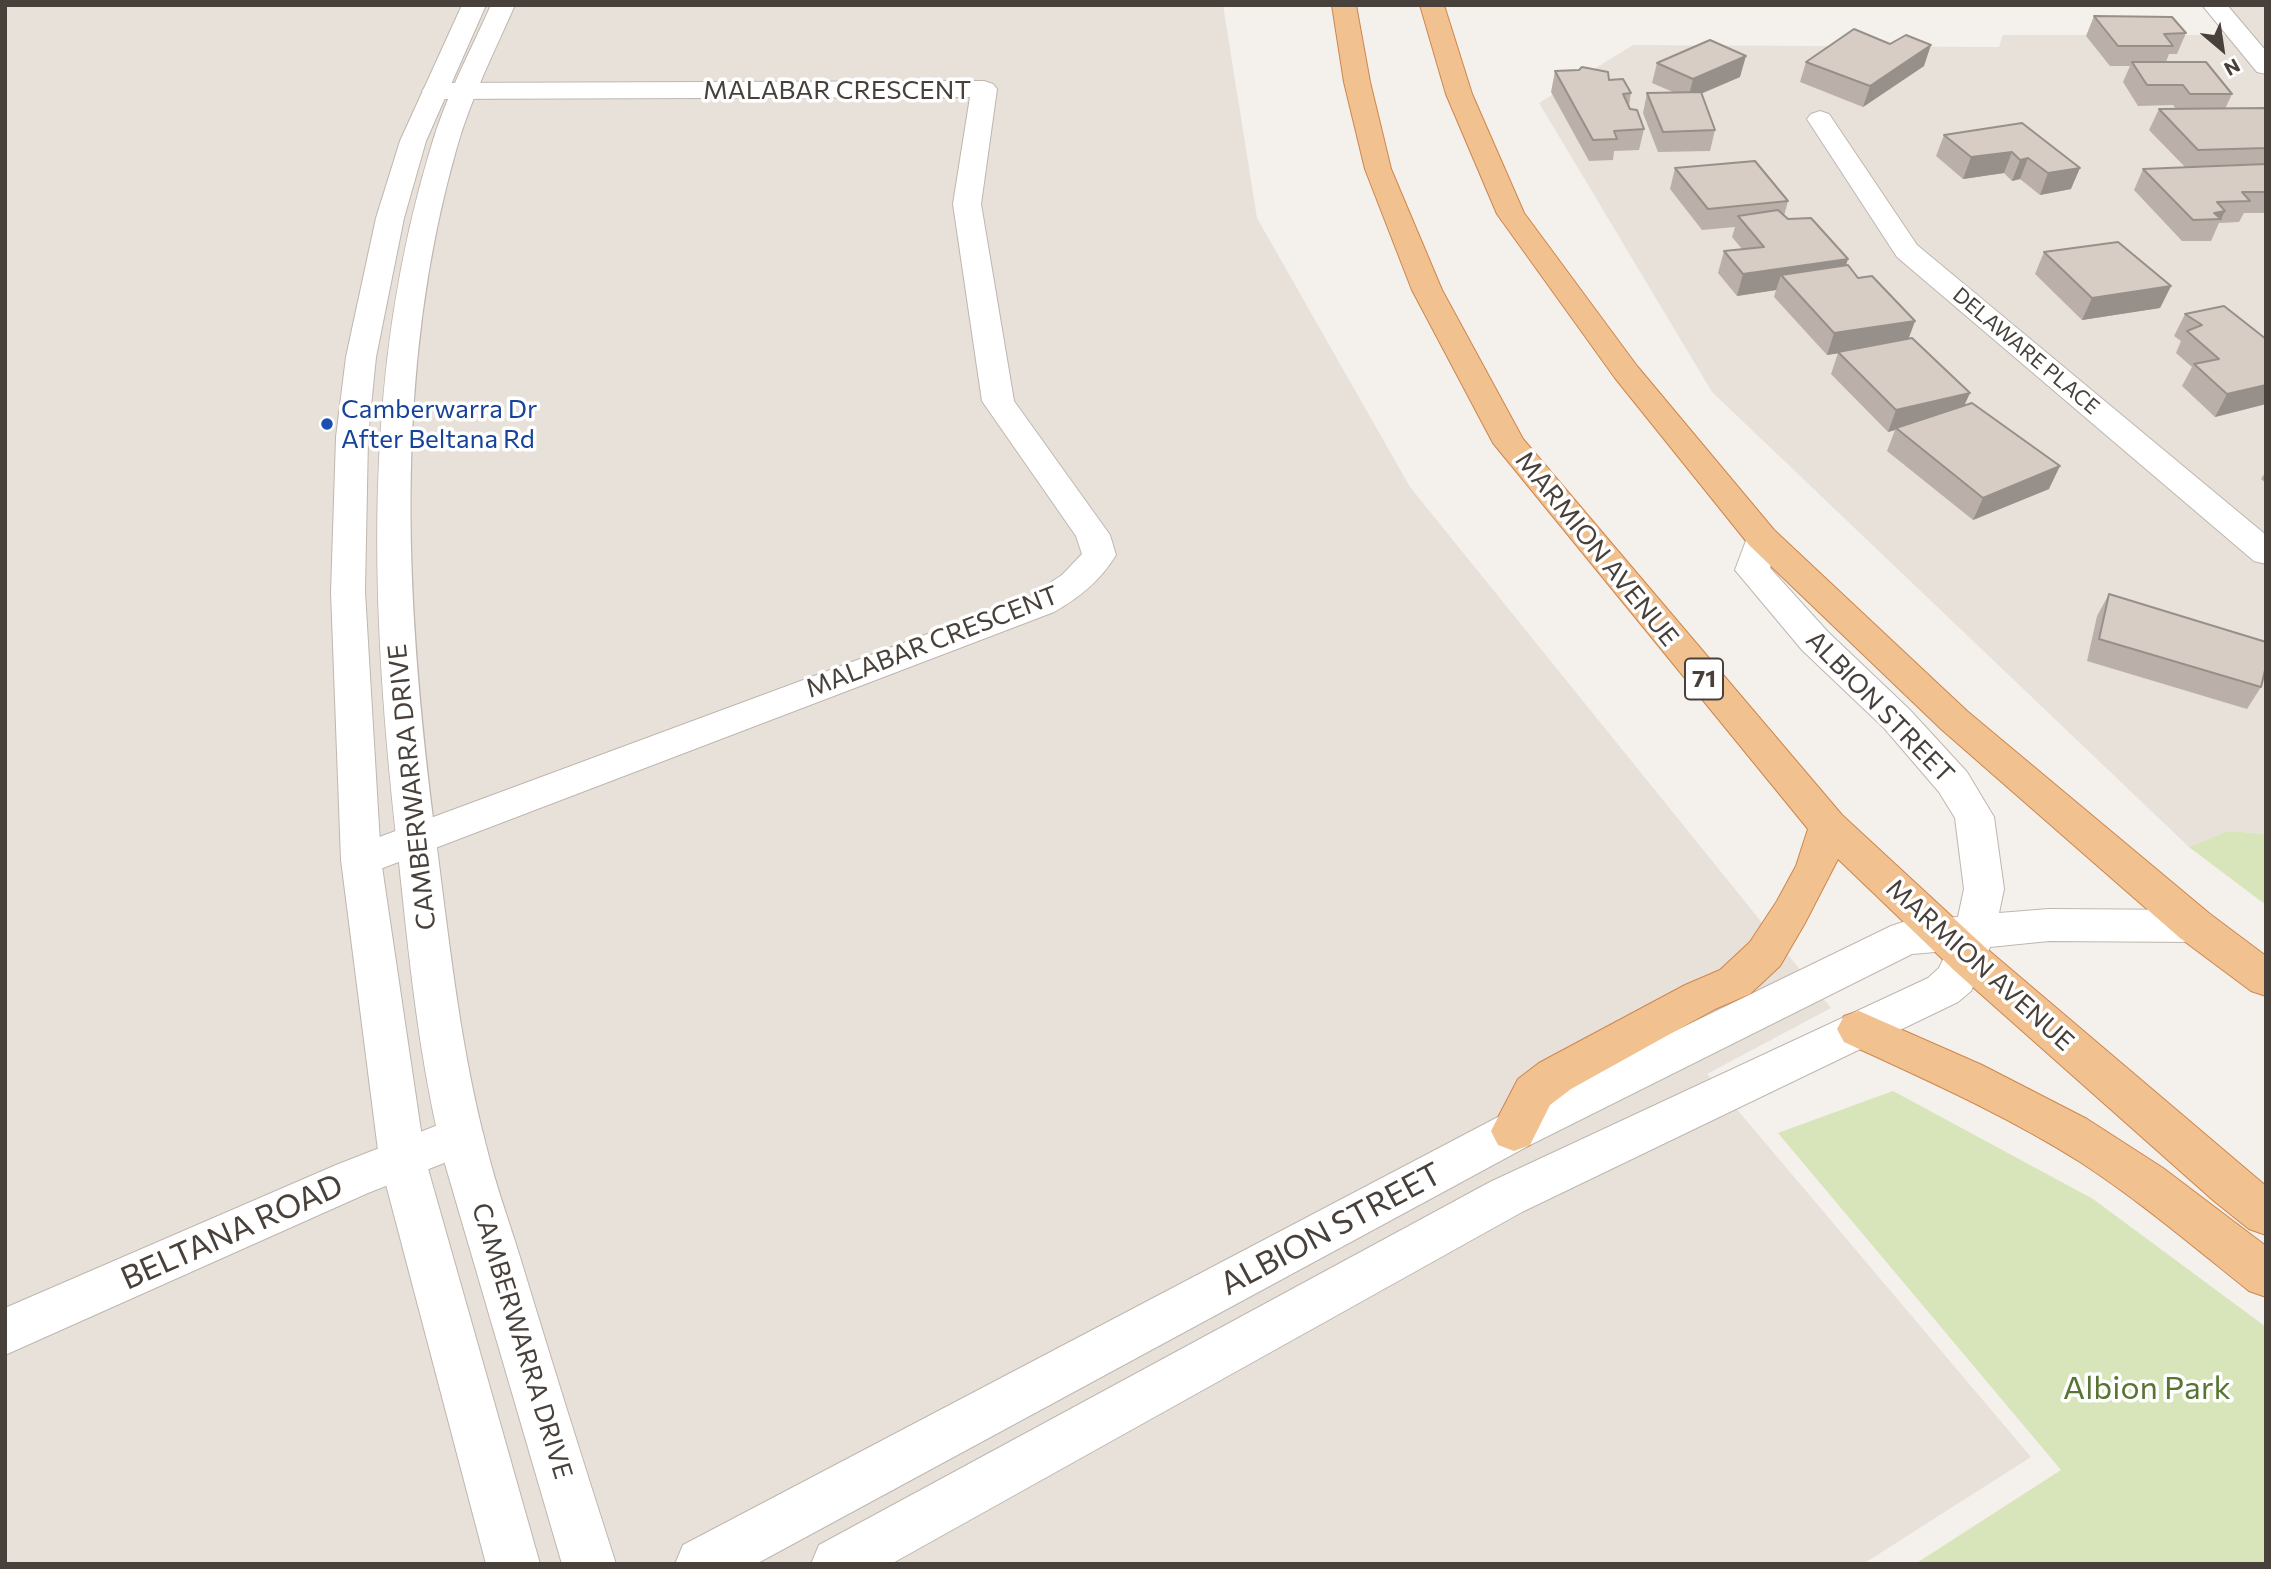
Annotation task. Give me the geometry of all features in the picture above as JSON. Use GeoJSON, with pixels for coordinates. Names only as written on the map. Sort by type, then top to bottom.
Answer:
{"type":"FeatureCollection","features":[{"type":"Feature","properties":{"kind":"highway","name":"MARMION AVENUE"},"geometry":{"type":"LineString","coordinates":[[1344,5],[1357,82],[1378,169],[1427,290],[1509,443],[1828,826],[1961,940],[2230,1186],[2266,1214]]}},
{"type":"Feature","properties":{"kind":"highway"},"geometry":{"type":"LineString","coordinates":[[1432,5],[1459,93],[1511,214],[1626,372],[1762,538],[1954,720],[2195,926],[2266,979]]}},
{"type":"Feature","properties":{"kind":"highway"},"geometry":{"type":"LineString","coordinates":[[1514,1131],[1534,1092],[1545,1084],[1700,997],[1735,982],[1765,954],[1816,867],[1828,826]]}},
{"type":"Feature","properties":{"kind":"highway"},"geometry":{"type":"LineString","coordinates":[[1859,1029],[2072,1133],[2170,1201],[2266,1275]]}},
{"type":"Feature","properties":{"kind":"street","name":"CAMBERWARRA DRIVE"},"geometry":{"type":"LineString","coordinates":[[474,5],[450,91],[444,145],[428,205],[412,286],[393,435],[392,576],[405,752],[441,1038],[461,1136],[589,1564]]}},
{"type":"Feature","properties":{"kind":"street","name":"CAMBERWARRA DRIVE"},"geometry":{"type":"LineString","coordinates":[[503,5],[450,91],[413,141],[390,218],[361,357],[352,437],[348,592],[361,860],[402,1158],[513,1564]]}},
{"type":"Feature","properties":{"kind":"street"},"geometry":{"type":"LineString","coordinates":[[2214,5],[2266,67]]}},
{"type":"Feature","properties":{"kind":"street","name":"MALABAR CRESCENT"},"geometry":{"type":"LineString","coordinates":[[361,860],[415,837],[1042,604],[1081,579],[1099,555],[1093,535],[998,401],[967,204],[984,89],[450,91]]}},
{"type":"Feature","properties":{"kind":"street","name":"DELAWARE PLACE"},"geometry":{"type":"LineString","coordinates":[[1820,119],[1907,251],[2266,553]]}},
{"type":"Feature","properties":{"kind":"street","name":"ALBION STREET"},"geometry":{"type":"LineString","coordinates":[[838,1564],[1506,1197],[1943,990],[1956,979],[1961,940],[1984,889],[1974,817],[1953,782],[1935,761],[1897,719],[1815,640],[1752,570],[1762,538]]}},
{"type":"Feature","properties":{"kind":"street","name":"ALBION STREET"},"geometry":{"type":"LineString","coordinates":[[702,1564],[1514,1131],[1906,938],[1961,940],[2049,925],[2195,926]]}},
{"type":"Feature","properties":{"kind":"street","name":"BELTANA ROAD"},"geometry":{"type":"LineString","coordinates":[[5,1332],[402,1158],[461,1136]]}},
{"type":"Feature","properties":{"kind":"shaded area"},"geometry":{"type":"Polygon","coordinates":[[[5,5],[1223,5],[1257,218],[1410,487],[1831,1008],[1707,1074],[2031,1457],[1863,1564],[5,1564],[5,5]]]}},
{"type":"Feature","properties":{"kind":"shaded area"},"geometry":{"type":"Polygon","coordinates":[[[2203,5],[2266,5],[2266,834],[2228,831],[2189,847],[1712,392],[1539,103],[1633,45],[1999,47],[2003,35],[2229,35],[2203,5]]]}},
{"type":"Feature","properties":{"kind":"green space"},"geometry":{"type":"Polygon","coordinates":[[[2228,831],[2266,834],[2266,905],[2189,847],[2228,831]]]}},
{"type":"Feature","properties":{"kind":"green space","name":"Albion Park"},"geometry":{"type":"Polygon","coordinates":[[[1893,1091],[2093,1199],[2266,1327],[2266,1564],[1915,1564],[2061,1470],[1778,1133],[1893,1091]]]}},
{"type":"Feature","properties":{"kind":"building"},"geometry":{"type":"Polygon","coordinates":[[[2094,16],[2172,17],[2186,33],[2164,34],[2173,46],[2118,46],[2094,16]]]}},
{"type":"Feature","properties":{"kind":"building"},"geometry":{"type":"Polygon","coordinates":[[[1854,29],[1890,44],[1906,35],[1931,45],[1870,86],[1806,62],[1854,29]]]}},
{"type":"Feature","properties":{"kind":"building"},"geometry":{"type":"Polygon","coordinates":[[[1710,40],[1746,56],[1693,79],[1657,63],[1710,40]]]}},
{"type":"Feature","properties":{"kind":"building"},"geometry":{"type":"Polygon","coordinates":[[[2132,62],[2206,62],[2232,94],[2190,94],[2183,85],[2147,85],[2132,62]]]}},
{"type":"Feature","properties":{"kind":"building"},"geometry":{"type":"Polygon","coordinates":[[[1582,67],[1608,72],[1609,80],[1623,79],[1631,93],[1623,94],[1630,109],[1637,110],[1644,129],[1614,131],[1617,139],[1593,140],[1555,71],[1579,70],[1582,67]]]}},
{"type":"Feature","properties":{"kind":"building"},"geometry":{"type":"Polygon","coordinates":[[[1701,92],[1715,130],[1663,132],[1647,93],[1701,92]]]}},
{"type":"Feature","properties":{"kind":"building"},"geometry":{"type":"Polygon","coordinates":[[[2266,108],[2266,148],[2198,150],[2159,109],[2266,108]]]}},
{"type":"Feature","properties":{"kind":"building"},"geometry":{"type":"Polygon","coordinates":[[[2022,123],[2080,168],[2048,173],[2028,158],[2020,160],[2012,152],[1971,157],[1944,135],[2022,123]]]}},
{"type":"Feature","properties":{"kind":"building"},"geometry":{"type":"Polygon","coordinates":[[[1755,161],[1788,201],[1708,209],[1675,168],[1755,161]]]}},
{"type":"Feature","properties":{"kind":"building"},"geometry":{"type":"Polygon","coordinates":[[[2266,164],[2266,192],[2242,192],[2250,201],[2217,202],[2225,211],[2214,213],[2221,219],[2193,220],[2143,169],[2266,164]]]}},
{"type":"Feature","properties":{"kind":"building"},"geometry":{"type":"Polygon","coordinates":[[[1778,210],[1788,219],[1811,218],[1848,259],[1743,274],[1724,251],[1764,247],[1738,216],[1778,210]]]}},
{"type":"Feature","properties":{"kind":"building"},"geometry":{"type":"Polygon","coordinates":[[[2118,242],[2171,286],[2092,298],[2044,252],[2118,242]]]}},
{"type":"Feature","properties":{"kind":"building"},"geometry":{"type":"Polygon","coordinates":[[[1848,265],[1858,278],[1872,276],[1915,321],[1834,333],[1781,275],[1848,265]]]}},
{"type":"Feature","properties":{"kind":"building"},"geometry":{"type":"Polygon","coordinates":[[[2224,306],[2266,339],[2266,385],[2227,394],[2194,364],[2219,359],[2187,331],[2202,325],[2185,314],[2224,306]]]}},
{"type":"Feature","properties":{"kind":"building"},"geometry":{"type":"Polygon","coordinates":[[[1912,338],[1970,393],[1896,410],[1838,352],[1912,338]]]}},
{"type":"Feature","properties":{"kind":"building"},"geometry":{"type":"Polygon","coordinates":[[[1972,403],[2060,466],[1983,498],[1896,428],[1972,403]]]}},
{"type":"Feature","properties":{"kind":"building"},"geometry":{"type":"Polygon","coordinates":[[[2109,594],[2266,642],[2266,666],[2261,687],[2099,639],[2109,594]]]}},
{"type":"Feature","properties":{"kind":"place","name":"Camberwarra Dr After Beltana Rd"},"geometry":{"type":"Point","coordinates":[327,424]}}]}
